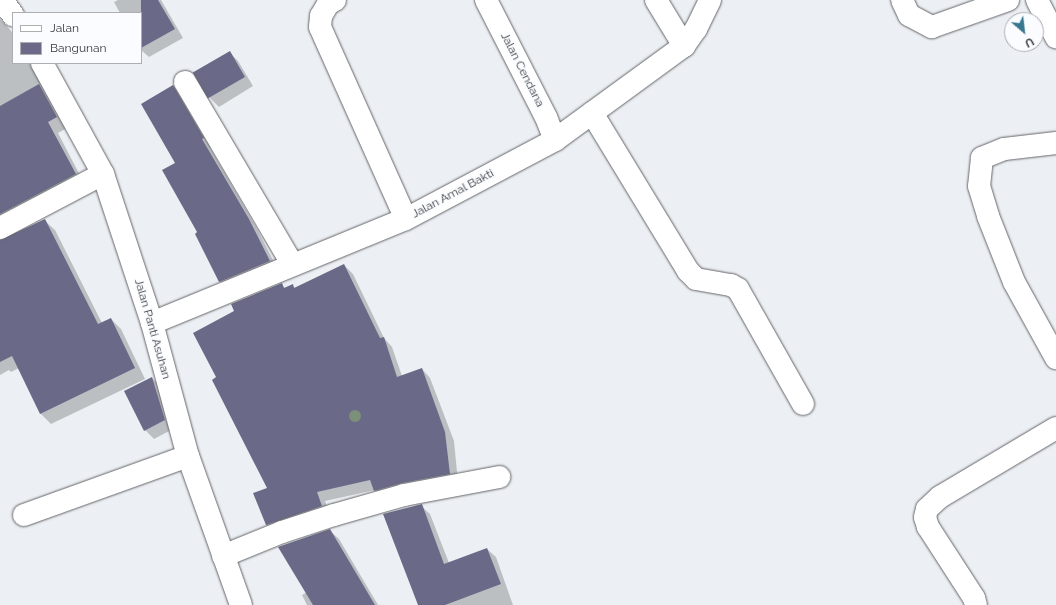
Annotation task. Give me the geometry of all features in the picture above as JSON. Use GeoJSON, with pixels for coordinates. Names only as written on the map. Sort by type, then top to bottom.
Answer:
{"type":"FeatureCollection","features":[{"type":"Feature","properties":{"kind":"street"},"geometry":{"type":"LineString","coordinates":[[2,0],[12,14]]}},
{"type":"Feature","properties":{"kind":"street"},"geometry":{"type":"LineString","coordinates":[[335,0],[328,4],[321,16],[320,27],[406,219]]}},
{"type":"Feature","properties":{"kind":"street","name":"Jalan Cendana"},"geometry":{"type":"LineString","coordinates":[[486,0],[546,117],[555,140]]}},
{"type":"Feature","properties":{"kind":"street"},"geometry":{"type":"LineString","coordinates":[[656,0],[684,46]]}},
{"type":"Feature","properties":{"kind":"street","name":"Jalan Amal Bakti"},"geometry":{"type":"LineString","coordinates":[[152,323],[406,219],[555,140],[684,46],[696,29],[710,0]]}},
{"type":"Feature","properties":{"kind":"street"},"geometry":{"type":"LineString","coordinates":[[902,0],[909,15],[932,27],[1008,0]]}},
{"type":"Feature","properties":{"kind":"street"},"geometry":{"type":"LineString","coordinates":[[1037,0],[1056,37]]}},
{"type":"Feature","properties":{"kind":"street","name":"Jalan Panti Asuhan"},"geometry":{"type":"LineString","coordinates":[[43,64],[103,174],[152,323],[188,456],[241,605]]}},
{"type":"Feature","properties":{"kind":"street"},"geometry":{"type":"LineString","coordinates":[[185,82],[293,265]]}},
{"type":"Feature","properties":{"kind":"street"},"geometry":{"type":"LineString","coordinates":[[592,113],[688,271],[696,279],[731,285],[738,290],[803,404]]}},
{"type":"Feature","properties":{"kind":"street"},"geometry":{"type":"LineString","coordinates":[[1056,143],[1004,149],[982,158],[980,186],[988,216],[1014,282],[1056,358]]}},
{"type":"Feature","properties":{"kind":"street"},"geometry":{"type":"LineString","coordinates":[[0,228],[103,174]]}},
{"type":"Feature","properties":{"kind":"street"},"geometry":{"type":"LineString","coordinates":[[976,605],[974,598],[928,527],[925,517],[927,509],[940,497],[1056,428]]}},
{"type":"Feature","properties":{"kind":"street"},"geometry":{"type":"LineString","coordinates":[[24,515],[188,456]]}},
{"type":"Feature","properties":{"kind":"street"},"geometry":{"type":"LineString","coordinates":[[223,556],[282,532],[334,515],[404,495],[499,477]]}},
{"type":"Feature","properties":{"kind":"building"},"geometry":{"type":"Polygon","coordinates":[[[141,0],[158,0],[175,29],[142,47],[141,0]]]}},
{"type":"Feature","properties":{"kind":"building"},"geometry":{"type":"Polygon","coordinates":[[[230,51],[245,77],[208,98],[193,72],[230,51]]]}},
{"type":"Feature","properties":{"kind":"building"},"geometry":{"type":"Polygon","coordinates":[[[39,84],[57,117],[48,122],[76,174],[0,214],[0,106],[39,84]]]}},
{"type":"Feature","properties":{"kind":"building"},"geometry":{"type":"Polygon","coordinates":[[[173,85],[204,138],[202,139],[249,219],[270,261],[219,282],[195,234],[197,232],[162,170],[175,163],[141,104],[173,85]]]}},
{"type":"Feature","properties":{"kind":"building"},"geometry":{"type":"Polygon","coordinates":[[[45,219],[98,324],[111,318],[135,368],[40,414],[12,356],[0,362],[0,240],[45,219]]]}},
{"type":"Feature","properties":{"kind":"building"},"geometry":{"type":"Polygon","coordinates":[[[344,264],[380,338],[384,337],[397,377],[422,368],[445,432],[450,474],[402,483],[374,491],[370,480],[317,492],[322,506],[266,525],[253,493],[267,488],[212,380],[216,377],[193,333],[234,311],[231,304],[282,283],[284,288],[293,284],[294,288],[344,264]]]}},
{"type":"Feature","properties":{"kind":"building"},"geometry":{"type":"Polygon","coordinates":[[[152,377],[165,420],[144,431],[124,391],[152,377]]]}},
{"type":"Feature","properties":{"kind":"building"},"geometry":{"type":"Polygon","coordinates":[[[422,504],[444,564],[487,548],[501,584],[445,605],[418,605],[383,514],[422,504]]]}},
{"type":"Feature","properties":{"kind":"building"},"geometry":{"type":"Polygon","coordinates":[[[330,529],[375,605],[313,605],[278,547],[330,529]]]}}]}
